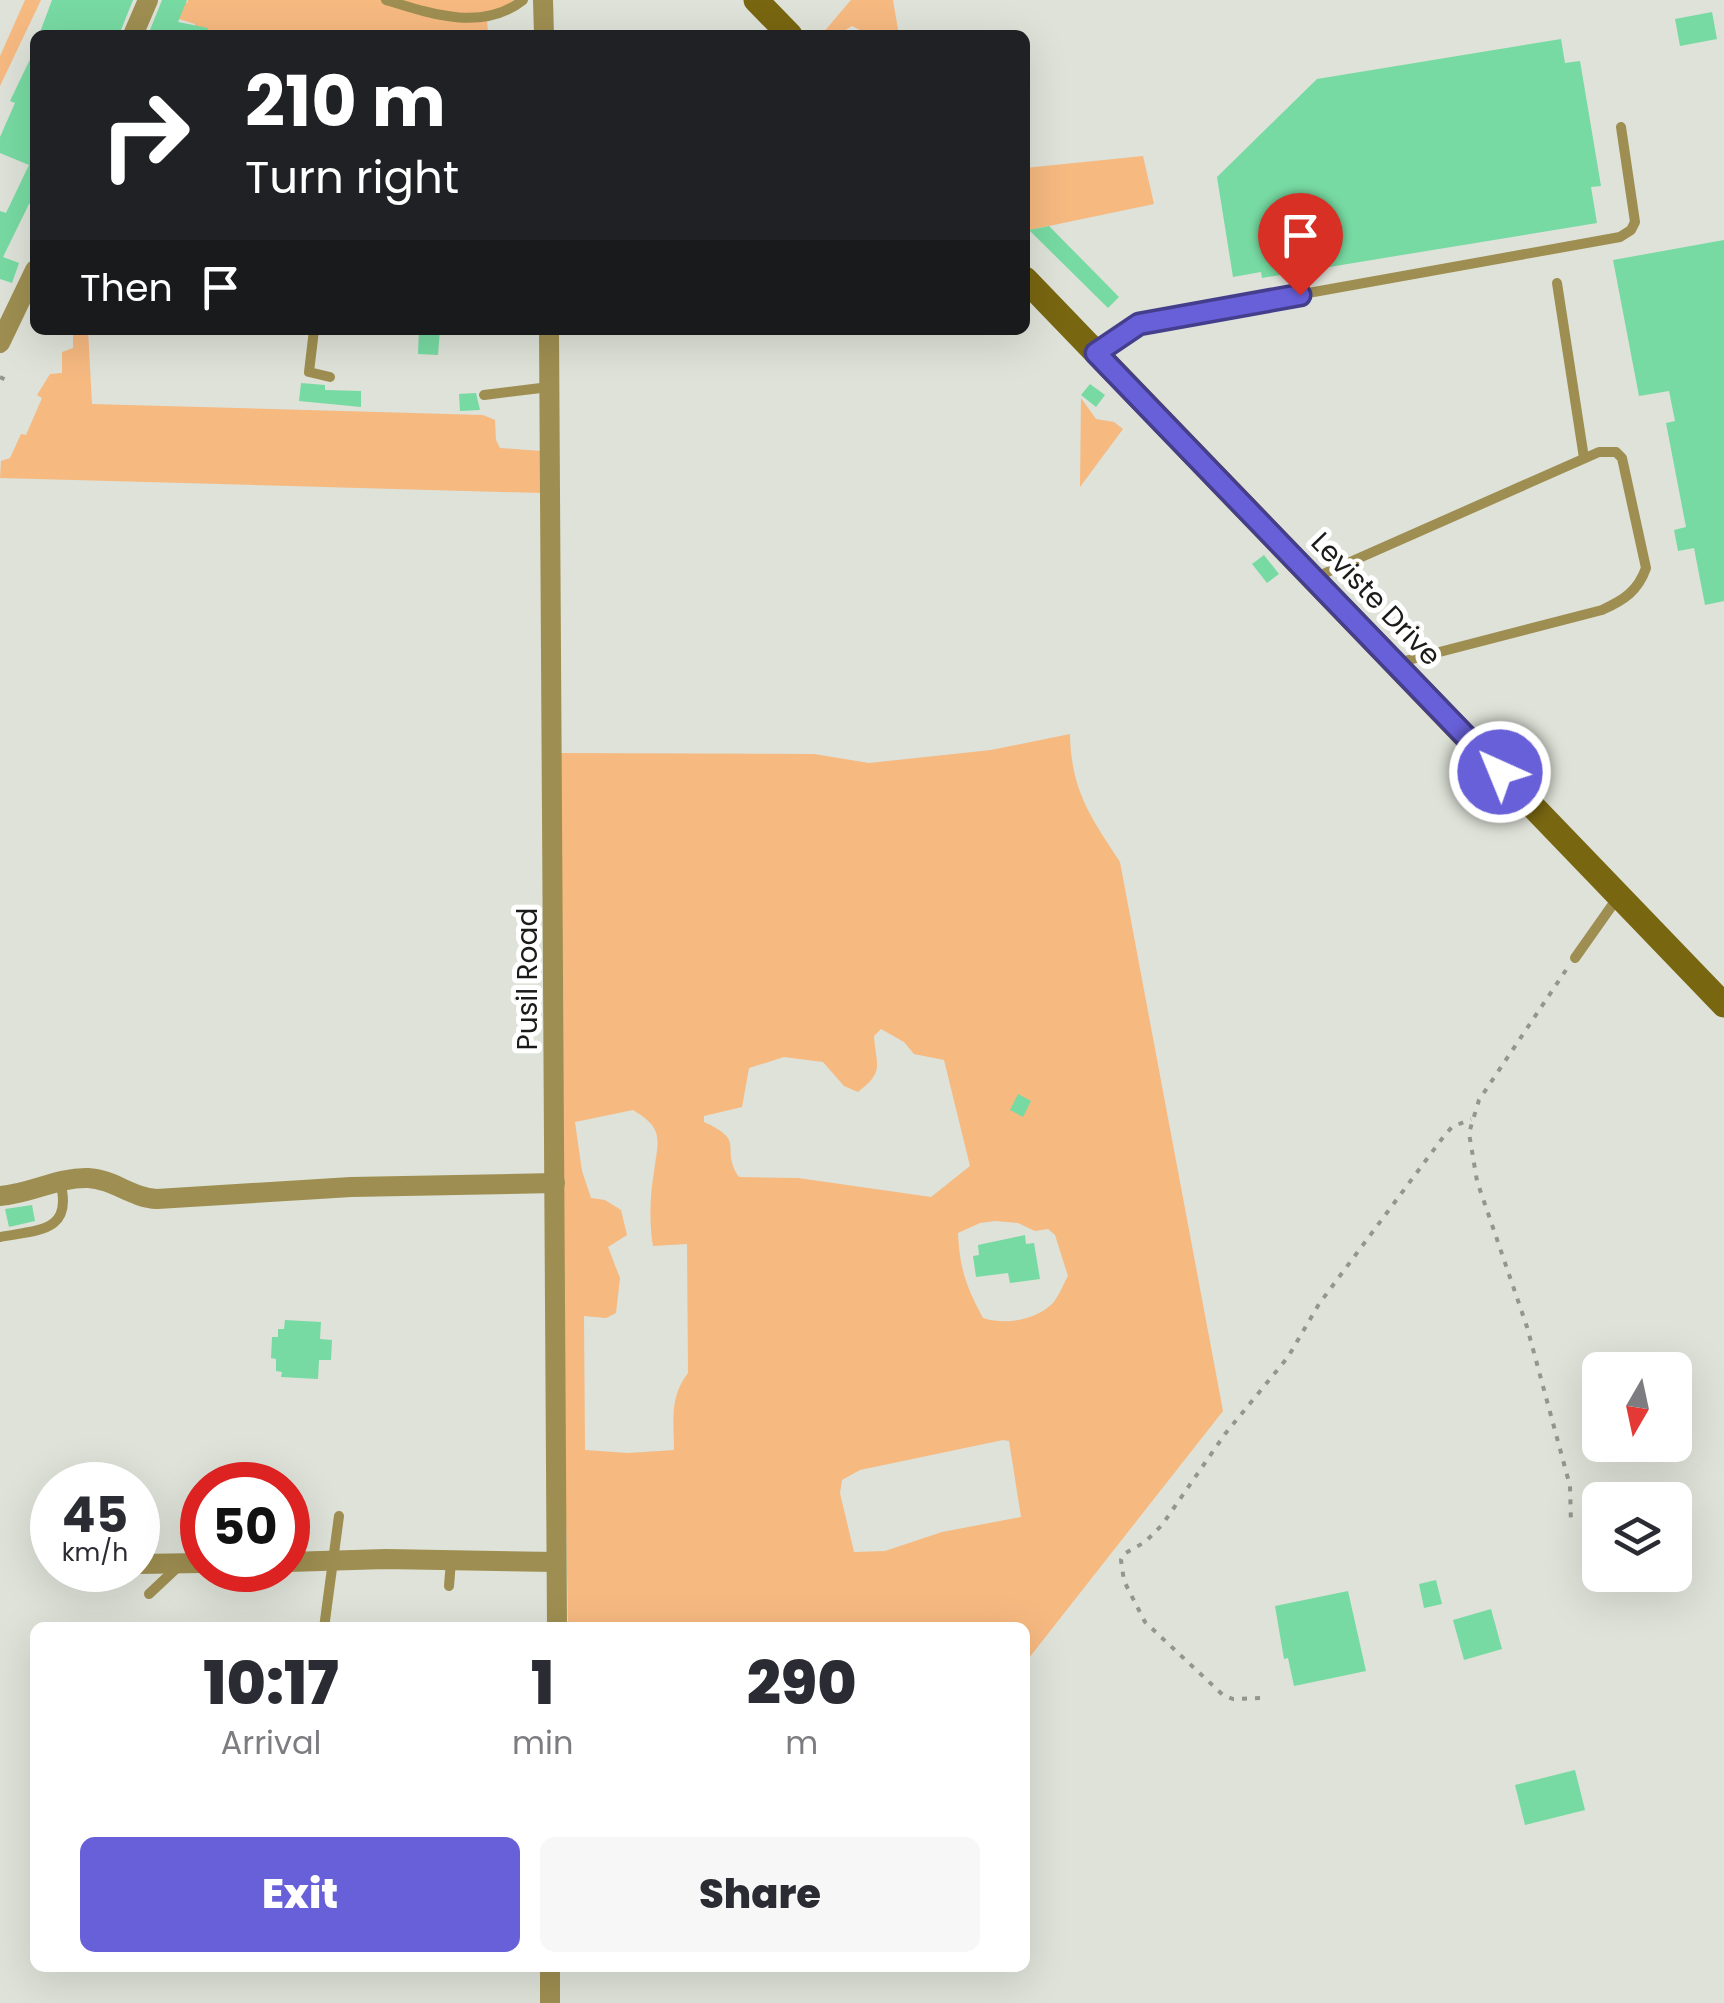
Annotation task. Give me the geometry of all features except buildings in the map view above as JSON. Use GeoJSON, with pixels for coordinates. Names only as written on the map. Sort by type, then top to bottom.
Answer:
{"type":"FeatureCollection","features":[{"type":"Feature","properties":{"kind":"main road"},"geometry":{"type":"LineString","coordinates":[[756,0],[785,30]]}},
{"type":"Feature","properties":{"kind":"main road","name":"Leviste Drive"},"geometry":{"type":"LineString","coordinates":[[1030,284],[1724,1005]]}},
{"type":"Feature","properties":{"kind":"street"},"geometry":{"type":"LineString","coordinates":[[136,30],[148,0]]}},
{"type":"Feature","properties":{"kind":"street"},"geometry":{"type":"LineString","coordinates":[[543,0],[544,30]]}},
{"type":"Feature","properties":{"kind":"street"},"geometry":{"type":"LineString","coordinates":[[0,343],[25,304],[30,287]]}},
{"type":"Feature","properties":{"kind":"street","name":"Pusil Road"},"geometry":{"type":"LineString","coordinates":[[549,335],[557,1622]]}},
{"type":"Feature","properties":{"kind":"street"},"geometry":{"type":"LineString","coordinates":[[0,1196],[82,1178],[102,1180],[138,1196],[157,1199],[351,1187],[555,1183]]}},
{"type":"Feature","properties":{"kind":"street"},"geometry":{"type":"LineString","coordinates":[[310,1562],[418,1553],[451,1561],[556,1562]]}},
{"type":"Feature","properties":{"kind":"street"},"geometry":{"type":"LineString","coordinates":[[550,1972],[550,2003]]}},
{"type":"Feature","properties":{"kind":"lane"},"geometry":{"type":"LineString","coordinates":[[386,0],[478,19],[506,13],[523,0]]}},
{"type":"Feature","properties":{"kind":"lane"},"geometry":{"type":"LineString","coordinates":[[1096,353],[1126,330],[1146,322],[1620,237],[1635,222],[1621,127]]}},
{"type":"Feature","properties":{"kind":"lane"},"geometry":{"type":"LineString","coordinates":[[1557,283],[1584,458]]}},
{"type":"Feature","properties":{"kind":"lane"},"geometry":{"type":"LineString","coordinates":[[313,335],[309,372],[330,377]]}},
{"type":"Feature","properties":{"kind":"lane"},"geometry":{"type":"LineString","coordinates":[[484,395],[549,387]]}},
{"type":"Feature","properties":{"kind":"lane"},"geometry":{"type":"LineString","coordinates":[[1314,578],[1584,458],[1608,450],[1622,458],[1646,568],[1629,596],[1602,610],[1396,663]]}},
{"type":"Feature","properties":{"kind":"lane"},"geometry":{"type":"LineString","coordinates":[[1575,958],[1619,896]]}},
{"type":"Feature","properties":{"kind":"lane"},"geometry":{"type":"LineString","coordinates":[[0,1237],[44,1229],[55,1223],[64,1206],[60,1182]]}},
{"type":"Feature","properties":{"kind":"lane"},"geometry":{"type":"LineString","coordinates":[[325,1622],[339,1516]]}},
{"type":"Feature","properties":{"kind":"lane"},"geometry":{"type":"LineString","coordinates":[[449,1586],[451,1561]]}},
{"type":"Feature","properties":{"kind":"lane"},"geometry":{"type":"LineString","coordinates":[[149,1594],[180,1572]]}},
{"type":"Feature","properties":{"kind":"path"},"geometry":{"type":"LineString","coordinates":[[0,377],[8,380]]}},
{"type":"Feature","properties":{"kind":"path"},"geometry":{"type":"LineString","coordinates":[[1572,1526],[1570,1486],[1530,1339],[1469,1144],[1471,1119],[1479,1100],[1575,958]]}},
{"type":"Feature","properties":{"kind":"path"},"geometry":{"type":"LineString","coordinates":[[1260,1698],[1233,1699],[1222,1695],[1159,1638],[1145,1622],[1124,1581],[1121,1560],[1162,1525],[1225,1434],[1278,1372],[1319,1304],[1444,1136],[1471,1119]]}},
{"type":"Feature","properties":{"kind":"shaded area"},"geometry":{"type":"Polygon","coordinates":[[[25,0],[41,0],[0,86],[0,56],[25,0]]]}},
{"type":"Feature","properties":{"kind":"shaded area"},"geometry":{"type":"Polygon","coordinates":[[[514,0],[487,20],[488,30],[194,30],[195,24],[176,18],[182,1],[514,0]]]}},
{"type":"Feature","properties":{"kind":"shaded area"},"geometry":{"type":"Polygon","coordinates":[[[851,0],[893,0],[898,30],[860,30],[852,26],[846,30],[825,30],[851,0]]]}},
{"type":"Feature","properties":{"kind":"shaded area"},"geometry":{"type":"Polygon","coordinates":[[[1143,156],[1154,204],[1030,230],[1030,167],[1143,156]]]}},
{"type":"Feature","properties":{"kind":"shaded area"},"geometry":{"type":"Polygon","coordinates":[[[73,335],[88,335],[92,404],[483,415],[495,420],[500,448],[541,451],[541,493],[0,478],[1,461],[10,458],[21,434],[26,435],[42,398],[37,395],[50,374],[62,373],[62,352],[73,348],[73,335]]]}},
{"type":"Feature","properties":{"kind":"shaded area"},"geometry":{"type":"Polygon","coordinates":[[[1081,398],[1096,419],[1114,422],[1123,429],[1080,487],[1081,398]]]}},
{"type":"Feature","properties":{"kind":"shaded area"},"geometry":{"type":"Polygon","coordinates":[[[1070,734],[1078,787],[1120,862],[1223,1411],[1030,1657],[1030,1622],[568,1622],[559,753],[814,754],[869,763],[991,750],[1070,734]],[[881,1029],[874,1036],[875,1073],[858,1092],[844,1086],[823,1062],[784,1057],[749,1068],[742,1107],[704,1116],[704,1122],[729,1140],[731,1159],[739,1177],[798,1178],[931,1197],[970,1166],[944,1060],[914,1054],[904,1042],[881,1029]],[[633,1110],[575,1122],[582,1171],[591,1198],[605,1200],[621,1210],[627,1235],[608,1247],[620,1278],[616,1313],[606,1318],[584,1316],[585,1450],[674,1450],[675,1400],[688,1373],[687,1244],[653,1246],[650,1209],[657,1136],[650,1123],[633,1110]],[[995,1221],[958,1233],[960,1257],[983,1318],[1019,1320],[1052,1304],[1068,1276],[1055,1235],[1048,1229],[1035,1231],[1018,1223],[995,1221]],[[1009,1441],[860,1470],[842,1480],[840,1493],[854,1552],[885,1551],[942,1532],[1021,1517],[1009,1441]]]}},
{"type":"Feature","properties":{"kind":"route"},"geometry":{"type":"LineString","coordinates":[[1300,295],[1139,324],[1096,353],[1500,772]]}}]}
